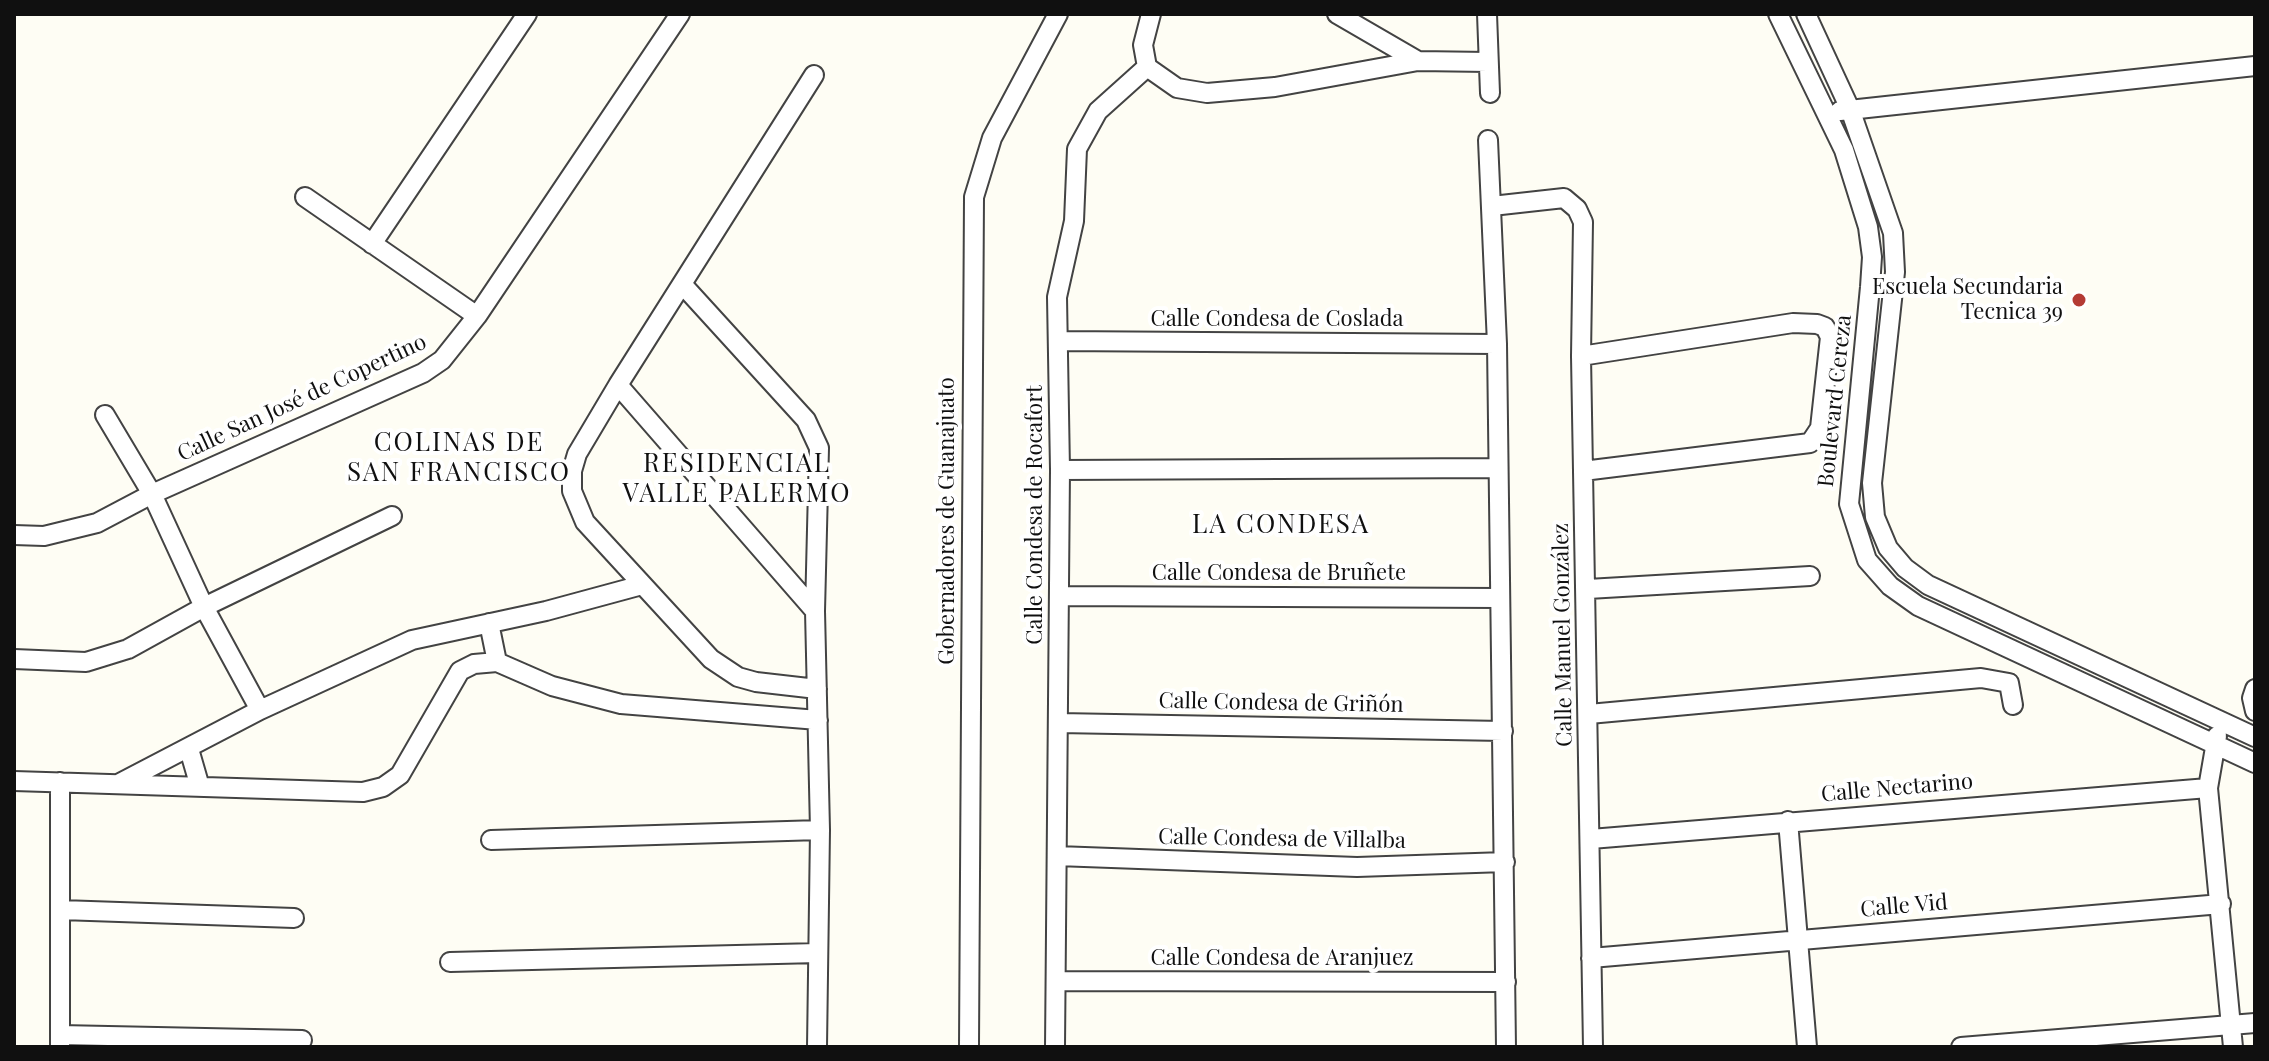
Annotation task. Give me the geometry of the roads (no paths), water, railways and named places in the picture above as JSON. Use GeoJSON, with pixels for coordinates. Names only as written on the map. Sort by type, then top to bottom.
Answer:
{"type":"FeatureCollection","features":[{"type":"Feature","properties":{"kind":"street"},"geometry":{"type":"LineString","coordinates":[[372,244],[527,14]]}},
{"type":"Feature","properties":{"kind":"street","name":"Calle San José de Copertino"},"geometry":{"type":"LineString","coordinates":[[14,535],[44,536],[82,528],[423,373],[442,360],[477,316],[680,14]]}},
{"type":"Feature","properties":{"kind":"street","name":"Gobernadores de Guanajuato"},"geometry":{"type":"LineString","coordinates":[[969,1047],[974,197],[992,138],[1058,14]]}},
{"type":"Feature","properties":{"kind":"street"},"geometry":{"type":"LineString","coordinates":[[1151,14],[1143,45],[1147,67],[1177,88],[1207,93],[1275,87],[1418,61],[1488,62]]}},
{"type":"Feature","properties":{"kind":"street"},"geometry":{"type":"LineString","coordinates":[[1337,14],[1418,61]]}},
{"type":"Feature","properties":{"kind":"street"},"geometry":{"type":"LineString","coordinates":[[1487,14],[1490,93]]}},
{"type":"Feature","properties":{"kind":"street","name":"Boulevard Cereza"},"geometry":{"type":"LineString","coordinates":[[1778,14],[1828,115],[1858,188],[1872,257],[1849,504],[1867,560],[1890,586],[1918,606],[2255,763]]}},
{"type":"Feature","properties":{"kind":"street","name":"Boulevard Cereza"},"geometry":{"type":"LineString","coordinates":[[1806,14],[1850,109],[1893,233],[1895,272],[1872,483],[1875,517],[1888,548],[1905,568],[1928,585],[2255,737]]}},
{"type":"Feature","properties":{"kind":"street"},"geometry":{"type":"LineString","coordinates":[[1828,115],[1850,109],[2255,66]]}},
{"type":"Feature","properties":{"kind":"street","name":"Calle Condesa de Rocafort"},"geometry":{"type":"LineString","coordinates":[[1055,1047],[1058,981],[1060,470],[1057,297],[1074,221],[1077,149],[1098,111],[1147,67]]}},
{"type":"Feature","properties":{"kind":"street"},"geometry":{"type":"LineString","coordinates":[[814,75],[577,454],[572,471],[572,491],[585,522],[723,669],[756,682],[817,689]]}},
{"type":"Feature","properties":{"kind":"street"},"geometry":{"type":"LineString","coordinates":[[1488,140],[1497,344],[1506,1047]]}},
{"type":"Feature","properties":{"kind":"street"},"geometry":{"type":"LineString","coordinates":[[305,197],[477,316]]}},
{"type":"Feature","properties":{"kind":"street","name":"Calle Manuel González"},"geometry":{"type":"LineString","coordinates":[[1492,206],[1564,198],[1577,209],[1583,222],[1581,356],[1588,589],[1593,1047]]}},
{"type":"Feature","properties":{"kind":"street"},"geometry":{"type":"LineString","coordinates":[[682,284],[816,435],[819,448],[815,611],[820,830],[817,1047]]}},
{"type":"Feature","properties":{"kind":"street"},"geometry":{"type":"LineString","coordinates":[[1581,356],[1788,323],[1817,324],[1829,331],[1830,337],[1820,428],[1815,439],[1797,446],[1583,471]]}},
{"type":"Feature","properties":{"kind":"street","name":"Calle Condesa de Coslada"},"geometry":{"type":"LineString","coordinates":[[1058,341],[1497,344]]}},
{"type":"Feature","properties":{"kind":"street"},"geometry":{"type":"LineString","coordinates":[[618,385],[815,611]]}},
{"type":"Feature","properties":{"kind":"street"},"geometry":{"type":"LineString","coordinates":[[105,415],[152,494],[204,607],[260,710]]}},
{"type":"Feature","properties":{"kind":"street"},"geometry":{"type":"LineString","coordinates":[[1060,470],[1497,468]]}},
{"type":"Feature","properties":{"kind":"street"},"geometry":{"type":"LineString","coordinates":[[14,659],[67,663],[106,657],[128,649],[204,607],[392,516]]}},
{"type":"Feature","properties":{"kind":"street"},"geometry":{"type":"LineString","coordinates":[[1588,589],[1810,576]]}},
{"type":"Feature","properties":{"kind":"street"},"geometry":{"type":"LineString","coordinates":[[118,785],[260,710],[412,640],[642,585]]}},
{"type":"Feature","properties":{"kind":"street","name":"Calle Condesa de Bruñete"},"geometry":{"type":"LineString","coordinates":[[1059,596],[1499,598]]}},
{"type":"Feature","properties":{"kind":"street"},"geometry":{"type":"LineString","coordinates":[[489,623],[497,662]]}},
{"type":"Feature","properties":{"kind":"street"},"geometry":{"type":"LineString","coordinates":[[14,781],[337,794],[383,787],[400,775],[415,754],[460,671],[474,664],[497,662],[552,686],[621,704],[818,720]]}},
{"type":"Feature","properties":{"kind":"street"},"geometry":{"type":"LineString","coordinates":[[1589,714],[1992,678],[2009,683],[2013,705]]}},
{"type":"Feature","properties":{"kind":"street"},"geometry":{"type":"LineString","coordinates":[[2255,689],[2252,698],[2255,711]]}},
{"type":"Feature","properties":{"kind":"street"},"geometry":{"type":"LineString","coordinates":[[2221,722],[2208,788],[2233,1047]]}},
{"type":"Feature","properties":{"kind":"street","name":"Calle Condesa de Griñón"},"geometry":{"type":"LineString","coordinates":[[1059,723],[1503,731]]}},
{"type":"Feature","properties":{"kind":"street"},"geometry":{"type":"LineString","coordinates":[[189,749],[200,787]]}},
{"type":"Feature","properties":{"kind":"street"},"geometry":{"type":"LineString","coordinates":[[60,782],[60,1041],[302,1040]]}},
{"type":"Feature","properties":{"kind":"street","name":"Calle Nectarino"},"geometry":{"type":"LineString","coordinates":[[1591,839],[2208,788]]}},
{"type":"Feature","properties":{"kind":"street"},"geometry":{"type":"LineString","coordinates":[[1788,821],[1807,1047]]}},
{"type":"Feature","properties":{"kind":"street"},"geometry":{"type":"LineString","coordinates":[[491,840],[820,830]]}},
{"type":"Feature","properties":{"kind":"street","name":"Calle Condesa de Villalba"},"geometry":{"type":"LineString","coordinates":[[1057,856],[1357,867],[1505,862]]}},
{"type":"Feature","properties":{"kind":"street","name":"Calle Vid"},"geometry":{"type":"LineString","coordinates":[[1591,958],[2221,904]]}},
{"type":"Feature","properties":{"kind":"street"},"geometry":{"type":"LineString","coordinates":[[61,910],[294,918]]}},
{"type":"Feature","properties":{"kind":"street"},"geometry":{"type":"LineString","coordinates":[[450,962],[818,953]]}},
{"type":"Feature","properties":{"kind":"street","name":"Calle Condesa de Aranjuez"},"geometry":{"type":"LineString","coordinates":[[1058,981],[1506,982]]}},
{"type":"Feature","properties":{"kind":"street"},"geometry":{"type":"LineString","coordinates":[[1961,1047],[2255,1023]]}},
{"type":"Feature","properties":{"kind":"place","name":"Escuela Secundaria Tecnica 39"},"geometry":{"type":"Point","coordinates":[2079,300]}},
{"type":"Feature","properties":{"kind":"district","name":"COLINAS DE SAN FRANCISCO"},"geometry":{"type":"Point","coordinates":[459,458]}},
{"type":"Feature","properties":{"kind":"district","name":"RESIDENCIAL VALLE PALERMO"},"geometry":{"type":"Point","coordinates":[737,479]}},
{"type":"Feature","properties":{"kind":"district","name":"LA CONDESA"},"geometry":{"type":"Point","coordinates":[1281,525]}}]}
